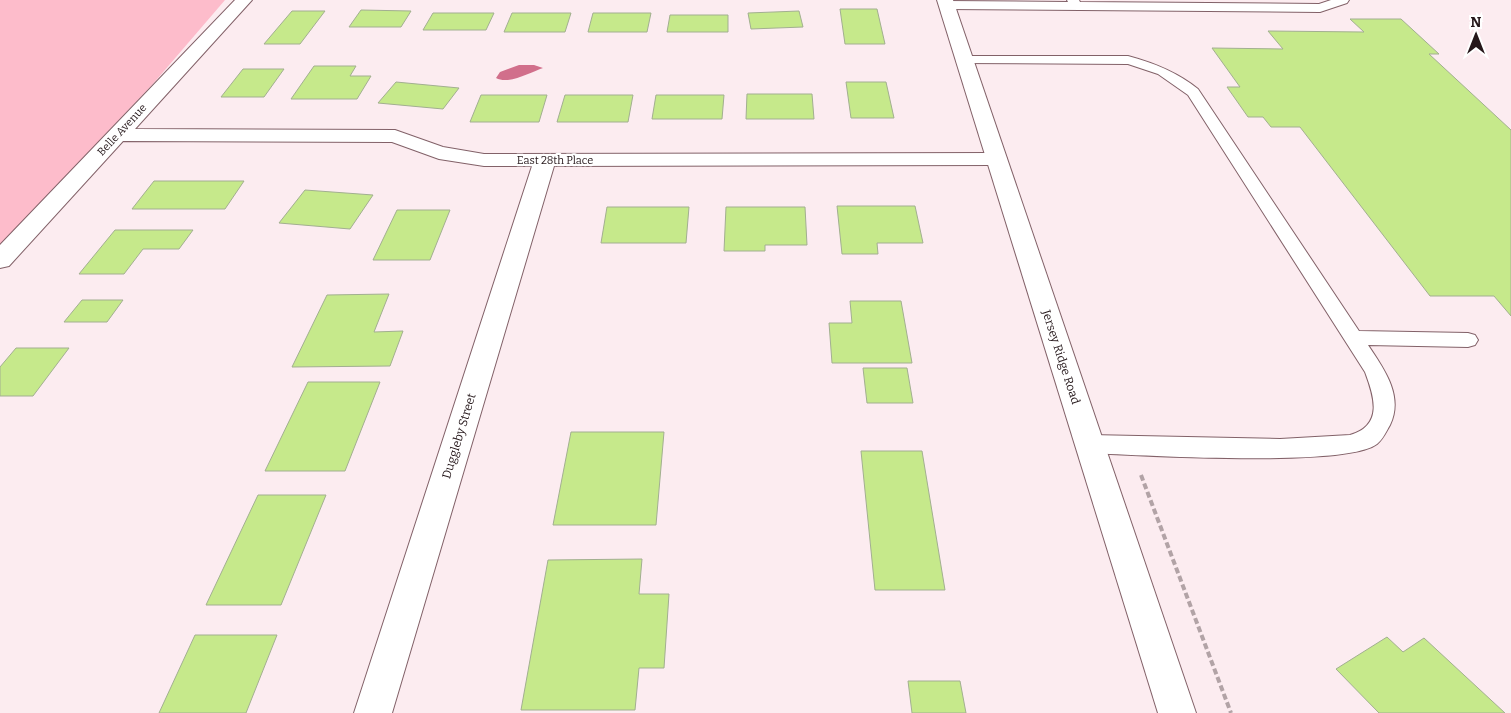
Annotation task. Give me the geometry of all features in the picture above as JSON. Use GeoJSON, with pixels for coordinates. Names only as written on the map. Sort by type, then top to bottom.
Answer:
{"type":"FeatureCollection","features":[{"type":"Feature","properties":{"kind":"street","name":"Belle Avenue"},"geometry":{"type":"LineString","coordinates":[[0,260],[244,0]]}},
{"type":"Feature","properties":{"kind":"street","name":"Jersey Ridge Road"},"geometry":{"type":"LineString","coordinates":[[946,2],[963,60],[1177,713]]}},
{"type":"Feature","properties":{"kind":"street","name":"East 28th Place"},"geometry":{"type":"LineString","coordinates":[[117,135],[395,136],[439,152],[484,160],[996,159]]}},
{"type":"Feature","properties":{"kind":"street","name":"Duggleby Street"},"geometry":{"type":"LineString","coordinates":[[373,713],[545,160]]}},
{"type":"Feature","properties":{"kind":"lane"},"geometry":{"type":"LineString","coordinates":[[946,2],[1320,8],[1343,0]]}},
{"type":"Feature","properties":{"kind":"lane"},"geometry":{"type":"LineString","coordinates":[[963,60],[1128,60],[1170,74],[1193,92],[1374,370],[1386,401],[1381,422],[1367,440],[1339,446],[1291,448],[1090,444]]}},
{"type":"Feature","properties":{"kind":"lane"},"geometry":{"type":"LineString","coordinates":[[1352,338],[1468,340]]}},
{"type":"Feature","properties":{"kind":"shaded area"},"geometry":{"type":"Polygon","coordinates":[[[0,0],[225,0],[152,85],[0,245],[0,0]]]}},
{"type":"Feature","properties":{"kind":"shaded area"},"geometry":{"type":"Polygon","coordinates":[[[519,65],[534,65],[543,68],[513,79],[501,80],[496,78],[500,72],[519,65]]]}},
{"type":"Feature","properties":{"kind":"building"},"geometry":{"type":"Polygon","coordinates":[[[840,9],[877,9],[885,44],[845,44],[840,9]]]}},
{"type":"Feature","properties":{"kind":"building"},"geometry":{"type":"Polygon","coordinates":[[[361,10],[411,11],[401,27],[349,27],[361,10]]]}},
{"type":"Feature","properties":{"kind":"building"},"geometry":{"type":"Polygon","coordinates":[[[292,11],[325,11],[300,44],[264,44],[292,11]]]}},
{"type":"Feature","properties":{"kind":"building"},"geometry":{"type":"Polygon","coordinates":[[[799,11],[803,27],[751,29],[748,13],[799,11]]]}},
{"type":"Feature","properties":{"kind":"building"},"geometry":{"type":"Polygon","coordinates":[[[433,13],[494,13],[486,30],[423,30],[433,13]]]}},
{"type":"Feature","properties":{"kind":"building"},"geometry":{"type":"Polygon","coordinates":[[[512,13],[571,13],[565,32],[504,32],[512,13]]]}},
{"type":"Feature","properties":{"kind":"building"},"geometry":{"type":"Polygon","coordinates":[[[593,13],[651,13],[647,32],[588,32],[593,13]]]}},
{"type":"Feature","properties":{"kind":"building"},"geometry":{"type":"Polygon","coordinates":[[[670,15],[728,15],[728,32],[667,32],[670,15]]]}},
{"type":"Feature","properties":{"kind":"building"},"geometry":{"type":"Polygon","coordinates":[[[1350,19],[1401,19],[1439,54],[1429,54],[1511,130],[1511,316],[1494,296],[1430,296],[1300,127],[1271,127],[1263,117],[1248,117],[1227,87],[1240,87],[1212,48],[1283,49],[1268,31],[1364,32],[1350,19]]]}},
{"type":"Feature","properties":{"kind":"building"},"geometry":{"type":"Polygon","coordinates":[[[314,66],[356,66],[350,76],[371,76],[357,99],[291,99],[314,66]]]}},
{"type":"Feature","properties":{"kind":"building"},"geometry":{"type":"Polygon","coordinates":[[[243,69],[284,69],[264,97],[221,97],[243,69]]]}},
{"type":"Feature","properties":{"kind":"building"},"geometry":{"type":"Polygon","coordinates":[[[396,82],[459,88],[443,109],[378,103],[396,82]]]}},
{"type":"Feature","properties":{"kind":"building"},"geometry":{"type":"Polygon","coordinates":[[[846,82],[886,82],[894,118],[851,118],[846,82]]]}},
{"type":"Feature","properties":{"kind":"building"},"geometry":{"type":"Polygon","coordinates":[[[747,94],[812,94],[814,119],[746,119],[747,94]]]}},
{"type":"Feature","properties":{"kind":"building"},"geometry":{"type":"Polygon","coordinates":[[[481,95],[547,95],[539,122],[470,122],[481,95]]]}},
{"type":"Feature","properties":{"kind":"building"},"geometry":{"type":"Polygon","coordinates":[[[565,95],[633,95],[628,122],[557,122],[565,95]]]}},
{"type":"Feature","properties":{"kind":"building"},"geometry":{"type":"Polygon","coordinates":[[[656,95],[724,95],[722,119],[652,119],[656,95]]]}},
{"type":"Feature","properties":{"kind":"building"},"geometry":{"type":"Polygon","coordinates":[[[154,181],[244,181],[225,209],[132,209],[154,181]]]}},
{"type":"Feature","properties":{"kind":"building"},"geometry":{"type":"Polygon","coordinates":[[[305,190],[373,195],[350,229],[279,223],[305,190]]]}},
{"type":"Feature","properties":{"kind":"building"},"geometry":{"type":"Polygon","coordinates":[[[837,206],[915,206],[923,243],[877,243],[878,254],[842,254],[837,206]]]}},
{"type":"Feature","properties":{"kind":"building"},"geometry":{"type":"Polygon","coordinates":[[[607,207],[689,207],[686,243],[601,243],[607,207]]]}},
{"type":"Feature","properties":{"kind":"building"},"geometry":{"type":"Polygon","coordinates":[[[726,207],[805,207],[807,245],[765,245],[765,251],[724,251],[726,207]]]}},
{"type":"Feature","properties":{"kind":"building"},"geometry":{"type":"Polygon","coordinates":[[[397,210],[450,210],[430,260],[373,260],[397,210]]]}},
{"type":"Feature","properties":{"kind":"building"},"geometry":{"type":"Polygon","coordinates":[[[115,230],[193,230],[179,249],[143,249],[124,274],[79,274],[115,230]]]}},
{"type":"Feature","properties":{"kind":"building"},"geometry":{"type":"Polygon","coordinates":[[[389,294],[374,332],[403,331],[390,366],[292,367],[327,295],[389,294]]]}},
{"type":"Feature","properties":{"kind":"building"},"geometry":{"type":"Polygon","coordinates":[[[82,300],[123,300],[107,322],[64,322],[82,300]]]}},
{"type":"Feature","properties":{"kind":"building"},"geometry":{"type":"Polygon","coordinates":[[[850,301],[901,301],[912,363],[832,363],[829,323],[852,323],[850,301]]]}},
{"type":"Feature","properties":{"kind":"building"},"geometry":{"type":"Polygon","coordinates":[[[16,348],[69,348],[33,396],[0,396],[0,367],[16,348]]]}},
{"type":"Feature","properties":{"kind":"building"},"geometry":{"type":"Polygon","coordinates":[[[863,368],[907,368],[913,403],[867,403],[863,368]]]}},
{"type":"Feature","properties":{"kind":"building"},"geometry":{"type":"Polygon","coordinates":[[[308,382],[380,382],[345,471],[265,471],[308,382]]]}},
{"type":"Feature","properties":{"kind":"building"},"geometry":{"type":"Polygon","coordinates":[[[571,432],[664,432],[656,525],[553,525],[571,432]]]}},
{"type":"Feature","properties":{"kind":"building"},"geometry":{"type":"Polygon","coordinates":[[[861,451],[922,451],[945,590],[875,590],[861,451]]]}},
{"type":"Feature","properties":{"kind":"building"},"geometry":{"type":"Polygon","coordinates":[[[258,495],[326,495],[281,605],[206,605],[258,495]]]}},
{"type":"Feature","properties":{"kind":"building"},"geometry":{"type":"Polygon","coordinates":[[[642,559],[639,594],[669,594],[664,668],[639,668],[635,710],[521,710],[548,560],[642,559]]]}},
{"type":"Feature","properties":{"kind":"building"},"geometry":{"type":"Polygon","coordinates":[[[195,635],[277,635],[246,713],[159,713],[195,635]]]}},
{"type":"Feature","properties":{"kind":"building"},"geometry":{"type":"Polygon","coordinates":[[[1387,637],[1403,652],[1424,638],[1505,713],[1379,713],[1336,669],[1387,637]]]}},
{"type":"Feature","properties":{"kind":"building"},"geometry":{"type":"Polygon","coordinates":[[[908,681],[960,681],[966,713],[912,713],[908,681]]]}}]}
